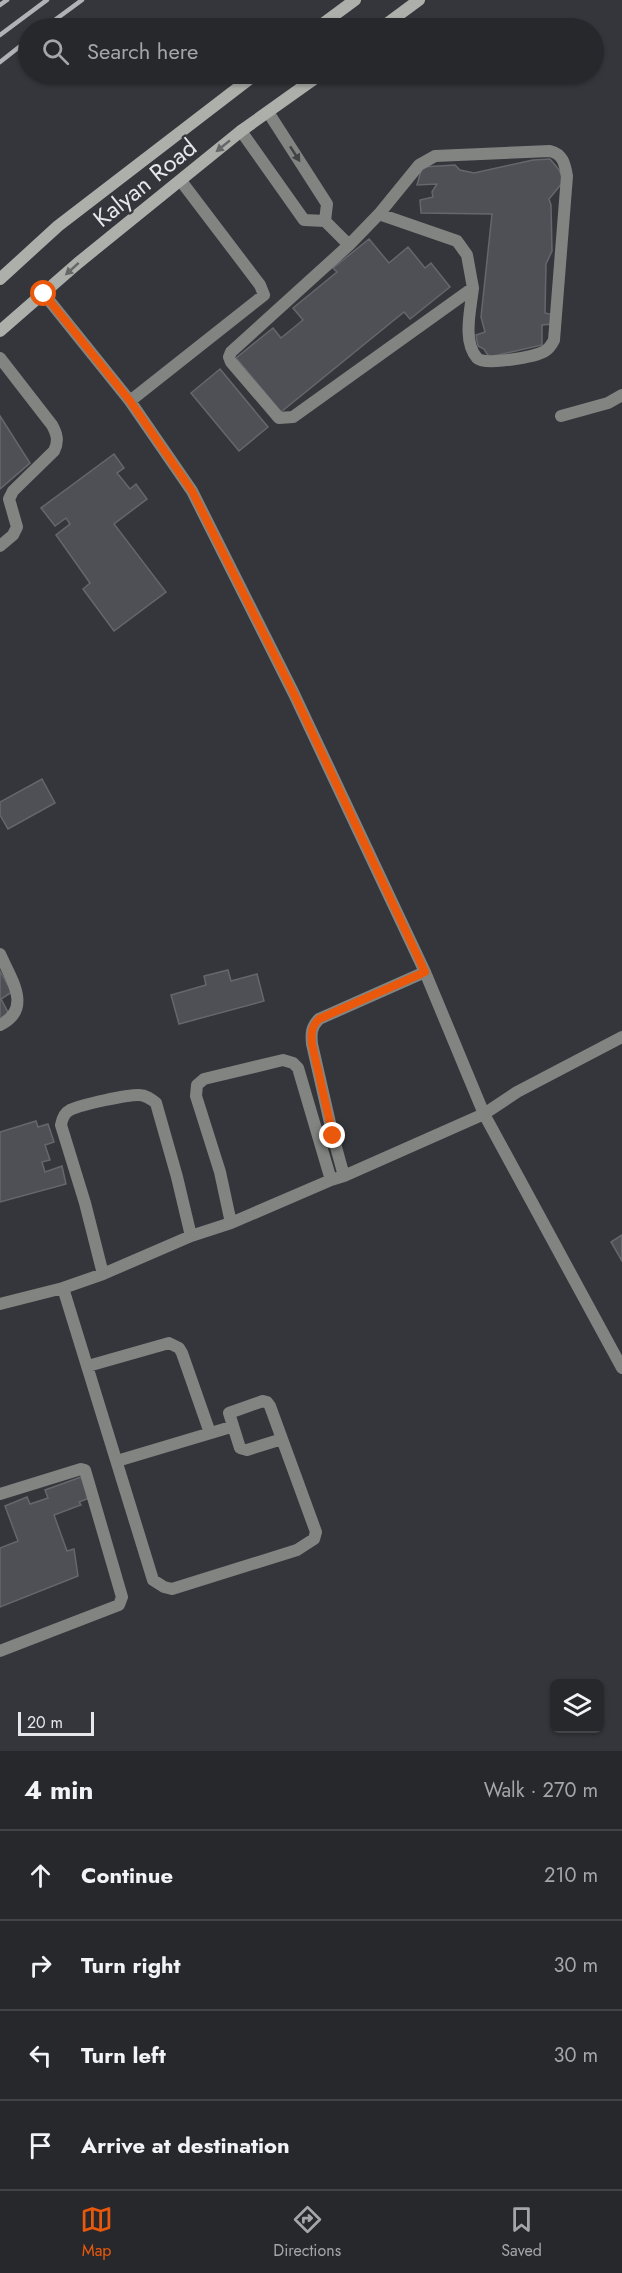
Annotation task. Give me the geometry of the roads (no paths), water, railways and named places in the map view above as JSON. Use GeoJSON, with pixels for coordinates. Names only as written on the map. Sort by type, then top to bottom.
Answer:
{"type":"FeatureCollection","features":[{"type":"Feature","properties":{"kind":"main road"},"geometry":{"type":"LineString","coordinates":[[331,18],[355,0]]}},
{"type":"Feature","properties":{"kind":"main road"},"geometry":{"type":"LineString","coordinates":[[395,18],[419,0]]}},
{"type":"Feature","properties":{"kind":"main road","name":"Kalyan Road"},"geometry":{"type":"LineString","coordinates":[[0,279],[58,226],[243,84]]}},
{"type":"Feature","properties":{"kind":"main road","name":"Kalyan Road"},"geometry":{"type":"LineString","coordinates":[[0,331],[78,263],[241,132],[307,84]]}},
{"type":"Feature","properties":{"kind":"street"},"geometry":{"type":"LineString","coordinates":[[268,112],[327,204],[325,221]]}},
{"type":"Feature","properties":{"kind":"street"},"geometry":{"type":"LineString","coordinates":[[241,132],[304,220],[325,221],[349,245]]}},
{"type":"Feature","properties":{"kind":"street"},"geometry":{"type":"LineString","coordinates":[[379,214],[457,241],[467,255],[473,288],[468,337],[475,356],[480,361],[491,363],[542,353],[551,346],[554,340],[567,176],[566,165],[561,156],[550,151],[435,156],[419,165],[379,214],[349,245],[231,352],[229,357],[231,362],[279,418],[293,417],[473,288]]}},
{"type":"Feature","properties":{"kind":"street"},"geometry":{"type":"LineString","coordinates":[[130,401],[264,295],[260,285],[181,181]]}},
{"type":"Feature","properties":{"kind":"street"},"geometry":{"type":"LineString","coordinates":[[44,294],[130,401],[192,491],[294,694],[425,972],[484,1114],[622,1368]]}},
{"type":"Feature","properties":{"kind":"street"},"geometry":{"type":"LineString","coordinates":[[0,358],[52,425],[56,433],[57,444],[54,451],[13,491],[9,499],[17,526],[12,535],[0,546]]}},
{"type":"Feature","properties":{"kind":"street"},"geometry":{"type":"LineString","coordinates":[[561,416],[608,403],[622,395]]}},
{"type":"Feature","properties":{"kind":"street"},"geometry":{"type":"LineString","coordinates":[[0,954],[17,995],[18,1008],[15,1016],[0,1025]]}},
{"type":"Feature","properties":{"kind":"street"},"geometry":{"type":"LineString","coordinates":[[344,1176],[312,1044],[311,1033],[314,1024],[319,1019],[425,972]]}},
{"type":"Feature","properties":{"kind":"street"},"geometry":{"type":"LineString","coordinates":[[0,1304],[63,1288],[103,1274],[191,1236],[231,1223],[344,1176],[484,1114],[518,1092],[622,1037]]}},
{"type":"Feature","properties":{"kind":"street"},"geometry":{"type":"LineString","coordinates":[[231,1223],[220,1172],[196,1096],[197,1085],[204,1079],[283,1060],[293,1063],[298,1068],[331,1180]]}},
{"type":"Feature","properties":{"kind":"street"},"geometry":{"type":"LineString","coordinates":[[103,1274],[86,1203],[61,1125],[63,1117],[69,1110],[141,1095],[156,1103],[191,1236]]}},
{"type":"Feature","properties":{"kind":"street"},"geometry":{"type":"LineString","coordinates":[[63,1288],[153,1581],[172,1589],[297,1550],[314,1539],[316,1532],[282,1439],[267,1402],[229,1413],[238,1447],[242,1449],[247,1450],[282,1439]]}},
{"type":"Feature","properties":{"kind":"street"},"geometry":{"type":"LineString","coordinates":[[88,1366],[169,1343],[174,1345],[182,1353],[210,1433]]}},
{"type":"Feature","properties":{"kind":"street"},"geometry":{"type":"LineString","coordinates":[[117,1461],[231,1427]]}},
{"type":"Feature","properties":{"kind":"street"},"geometry":{"type":"LineString","coordinates":[[0,1494],[81,1469],[85,1470],[122,1597],[119,1605],[0,1651]]}},
{"type":"Feature","properties":{"kind":"railway"},"geometry":{"type":"LineString","coordinates":[[0,5],[7,0]]}},
{"type":"Feature","properties":{"kind":"railway"},"geometry":{"type":"LineString","coordinates":[[23,18],[47,0]]}},
{"type":"Feature","properties":{"kind":"railway"},"geometry":{"type":"LineString","coordinates":[[58,18],[82,0]]}},
{"type":"Feature","properties":{"kind":"railway"},"geometry":{"type":"LineString","coordinates":[[0,35],[18,22]]}},
{"type":"Feature","properties":{"kind":"railway"},"geometry":{"type":"LineString","coordinates":[[0,62],[18,48]]}}]}
